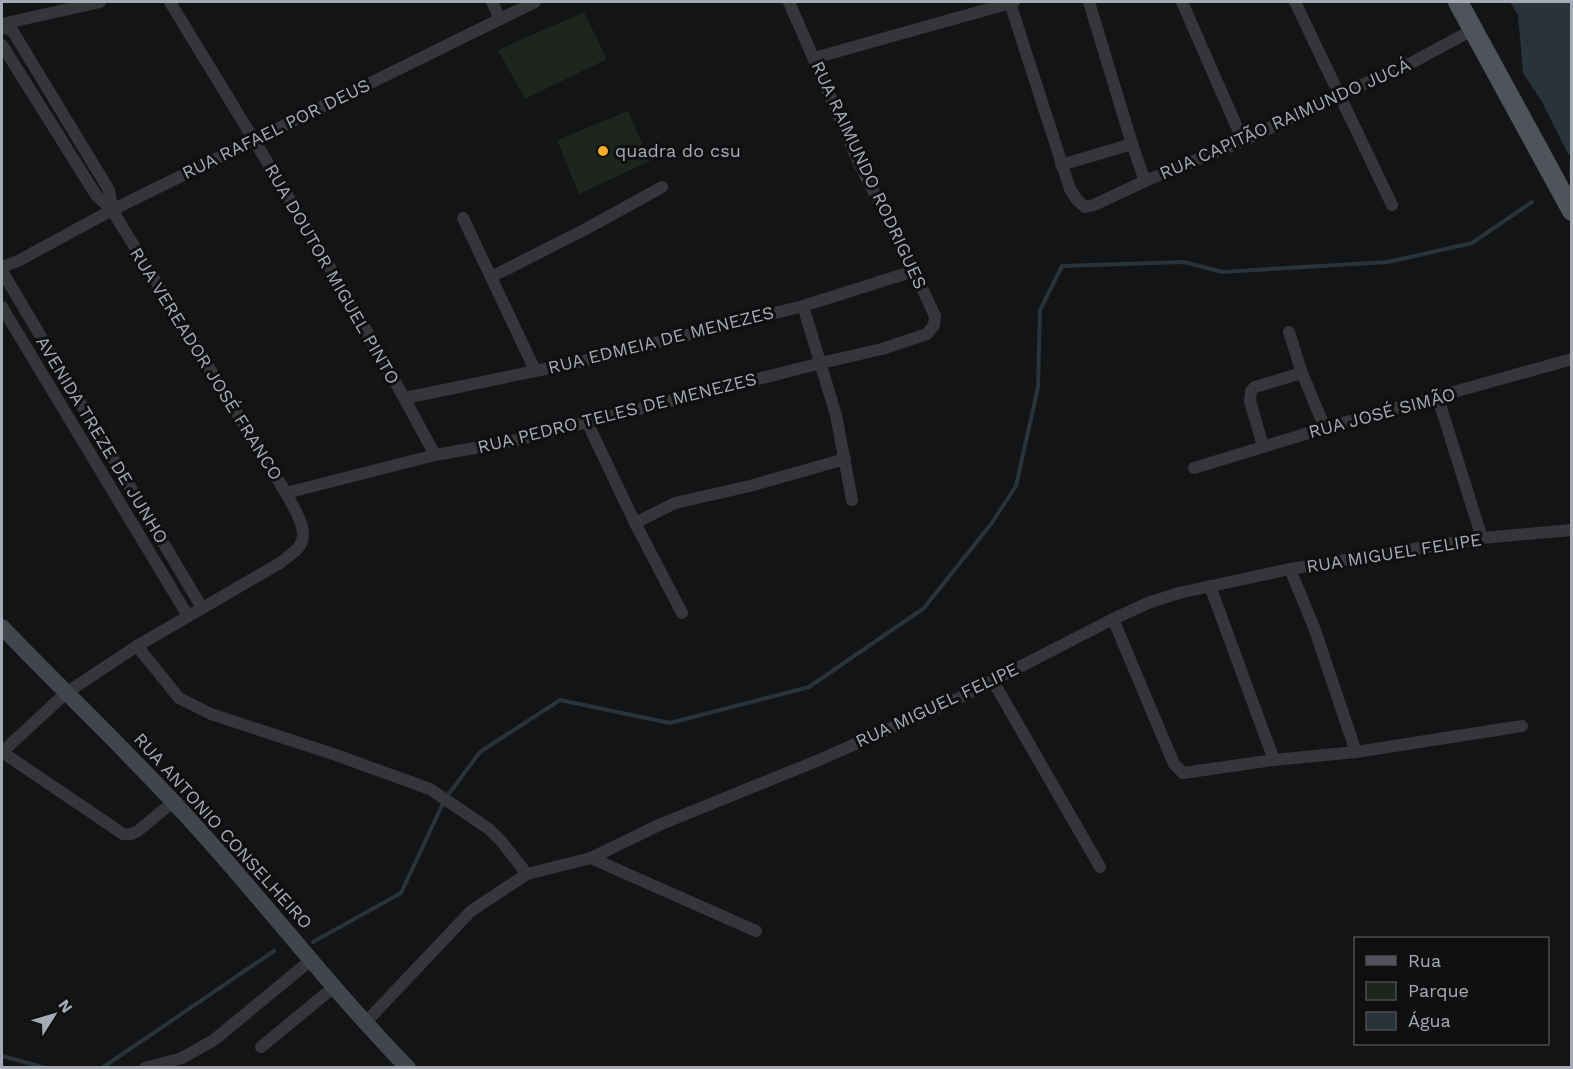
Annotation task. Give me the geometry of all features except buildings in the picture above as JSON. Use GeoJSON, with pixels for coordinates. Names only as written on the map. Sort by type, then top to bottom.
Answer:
{"type":"FeatureCollection","features":[{"type":"Feature","properties":{"kind":"main road"},"geometry":{"type":"LineString","coordinates":[[1458,2],[1572,211]]}},
{"type":"Feature","properties":{"kind":"street"},"geometry":{"type":"LineString","coordinates":[[2,25],[100,2]]}},
{"type":"Feature","properties":{"kind":"street","name":"RUA DOUTOR MIGUEL PINTO"},"geometry":{"type":"LineString","coordinates":[[170,2],[254,140],[405,398],[435,455]]}},
{"type":"Feature","properties":{"kind":"street"},"geometry":{"type":"LineString","coordinates":[[492,2],[500,19]]}},
{"type":"Feature","properties":{"kind":"street","name":"RUA RAFAEL POR DEUS"},"geometry":{"type":"LineString","coordinates":[[2,273],[18,261],[112,210],[535,2]]}},
{"type":"Feature","properties":{"kind":"street","name":"RUA RAIMUNDO RODRIGUES"},"geometry":{"type":"LineString","coordinates":[[789,2],[860,165],[935,316]]}},
{"type":"Feature","properties":{"kind":"street"},"geometry":{"type":"LineString","coordinates":[[814,58],[1012,2],[1061,165],[1132,144]]}},
{"type":"Feature","properties":{"kind":"street"},"geometry":{"type":"LineString","coordinates":[[1089,2],[1145,181]]}},
{"type":"Feature","properties":{"kind":"street"},"geometry":{"type":"LineString","coordinates":[[1182,2],[1243,141]]}},
{"type":"Feature","properties":{"kind":"street"},"geometry":{"type":"LineString","coordinates":[[1295,2],[1392,204]]}},
{"type":"Feature","properties":{"kind":"street","name":"RUA VEREADOR JOSÉ FRANCO"},"geometry":{"type":"LineString","coordinates":[[2,25],[12,30],[109,190],[112,210]]}},
{"type":"Feature","properties":{"kind":"street","name":"RUA CAPITÃO RAIMUNDO JUCÁ"},"geometry":{"type":"LineString","coordinates":[[1061,165],[1077,200],[1085,207],[1094,205],[1145,181],[1243,141],[1340,94],[1402,68],[1474,29]]}},
{"type":"Feature","properties":{"kind":"street","name":"RUA VEREADOR JOSÉ FRANCO"},"geometry":{"type":"LineString","coordinates":[[2,45],[96,195],[112,210],[286,493],[303,531],[298,547],[280,563],[202,608]]}},
{"type":"Feature","properties":{"kind":"street"},"geometry":{"type":"LineString","coordinates":[[491,277],[662,187]]}},
{"type":"Feature","properties":{"kind":"street"},"geometry":{"type":"LineString","coordinates":[[463,218],[536,370]]}},
{"type":"Feature","properties":{"kind":"street","name":"RUA EDMEIA DE MENEZES"},"geometry":{"type":"LineString","coordinates":[[405,398],[536,370],[803,306],[914,271]]}},
{"type":"Feature","properties":{"kind":"street","name":"AVENIDA TREZE DE JUNHO"},"geometry":{"type":"LineString","coordinates":[[2,273],[202,608]]}},
{"type":"Feature","properties":{"kind":"street"},"geometry":{"type":"LineString","coordinates":[[803,306],[836,415],[852,500]]}},
{"type":"Feature","properties":{"kind":"street"},"geometry":{"type":"LineString","coordinates":[[2,307],[188,616]]}},
{"type":"Feature","properties":{"kind":"street","name":"RUA PEDRO TELES DE MENEZES"},"geometry":{"type":"LineString","coordinates":[[286,493],[435,455],[509,442],[882,349],[924,336],[933,328],[935,316]]}},
{"type":"Feature","properties":{"kind":"street"},"geometry":{"type":"LineString","coordinates":[[1289,332],[1302,373],[1325,428]]}},
{"type":"Feature","properties":{"kind":"street","name":"RUA JOSÉ SIMÃO"},"geometry":{"type":"LineString","coordinates":[[1194,468],[1325,428],[1572,359]]}},
{"type":"Feature","properties":{"kind":"street"},"geometry":{"type":"LineString","coordinates":[[1263,446],[1250,401],[1251,391],[1255,387],[1302,373]]}},
{"type":"Feature","properties":{"kind":"street"},"geometry":{"type":"LineString","coordinates":[[1438,398],[1482,538]]}},
{"type":"Feature","properties":{"kind":"street"},"geometry":{"type":"LineString","coordinates":[[587,422],[635,523],[682,613]]}},
{"type":"Feature","properties":{"kind":"street"},"geometry":{"type":"LineString","coordinates":[[635,523],[675,503],[750,486],[845,459]]}},
{"type":"Feature","properties":{"kind":"street","name":"RUA MIGUEL FELIPE"},"geometry":{"type":"LineString","coordinates":[[365,1023],[471,911],[527,874],[591,858],[659,825],[819,760],[993,681],[1148,603],[1210,586],[1290,569],[1482,538],[1572,530]]}},
{"type":"Feature","properties":{"kind":"street"},"geometry":{"type":"LineString","coordinates":[[1290,569],[1315,630],[1356,752]]}},
{"type":"Feature","properties":{"kind":"street"},"geometry":{"type":"LineString","coordinates":[[1210,586],[1274,760]]}},
{"type":"Feature","properties":{"kind":"street"},"geometry":{"type":"LineString","coordinates":[[174,801],[138,831],[123,834],[2,752],[66,693],[137,646],[202,608]]}},
{"type":"Feature","properties":{"kind":"street"},"geometry":{"type":"LineString","coordinates":[[1113,619],[1174,764],[1179,770],[1187,773],[1274,760],[1356,752],[1522,726]]}},
{"type":"Feature","properties":{"kind":"street","name":"RUA ANTONIO CONSELHEIRO"},"geometry":{"type":"LineString","coordinates":[[2,627],[174,801],[365,1023],[408,1068]]}},
{"type":"Feature","properties":{"kind":"street"},"geometry":{"type":"LineString","coordinates":[[137,646],[179,698],[193,706],[210,714],[336,755],[430,789],[489,830],[501,841],[527,874]]}},
{"type":"Feature","properties":{"kind":"street"},"geometry":{"type":"LineString","coordinates":[[993,681],[1100,867]]}},
{"type":"Feature","properties":{"kind":"street"},"geometry":{"type":"LineString","coordinates":[[591,858],[756,931]]}},
{"type":"Feature","properties":{"kind":"street"},"geometry":{"type":"LineString","coordinates":[[145,1068],[175,1061],[207,1044],[311,960]]}},
{"type":"Feature","properties":{"kind":"street"},"geometry":{"type":"LineString","coordinates":[[261,1047],[334,987]]}},
{"type":"Feature","properties":{"kind":"green space"},"geometry":{"type":"Polygon","coordinates":[[[584,12],[607,59],[525,99],[498,50],[584,12]]]}},
{"type":"Feature","properties":{"kind":"green space","name":"quadra do csu"},"geometry":{"type":"Polygon","coordinates":[[[628,111],[650,161],[579,194],[557,140],[628,111]]]}},
{"type":"Feature","properties":{"kind":"water"},"geometry":{"type":"Polygon","coordinates":[[[1510,2],[1571,2],[1571,155],[1568,154],[1542,102],[1523,73],[1518,15],[1510,2]]]}},
{"type":"Feature","properties":{"kind":"waterway"},"geometry":{"type":"LineString","coordinates":[[1571,176],[1572,156]]}},
{"type":"Feature","properties":{"kind":"waterway"},"geometry":{"type":"LineString","coordinates":[[313,942],[401,893],[445,799],[480,752],[560,700],[670,723],[809,687],[924,608],[991,524],[1016,486],[1038,387],[1040,310],[1062,266],[1184,262],[1222,272],[1388,262],[1472,243],[1532,202]]}},
{"type":"Feature","properties":{"kind":"waterway"},"geometry":{"type":"LineString","coordinates":[[102,1068],[274,951]]}},
{"type":"Feature","properties":{"kind":"waterway"},"geometry":{"type":"LineString","coordinates":[[2,1056],[46,1068]]}},
{"type":"Feature","properties":{"kind":"place","name":"quadra do csu"},"geometry":{"type":"Point","coordinates":[603,151]}}]}
